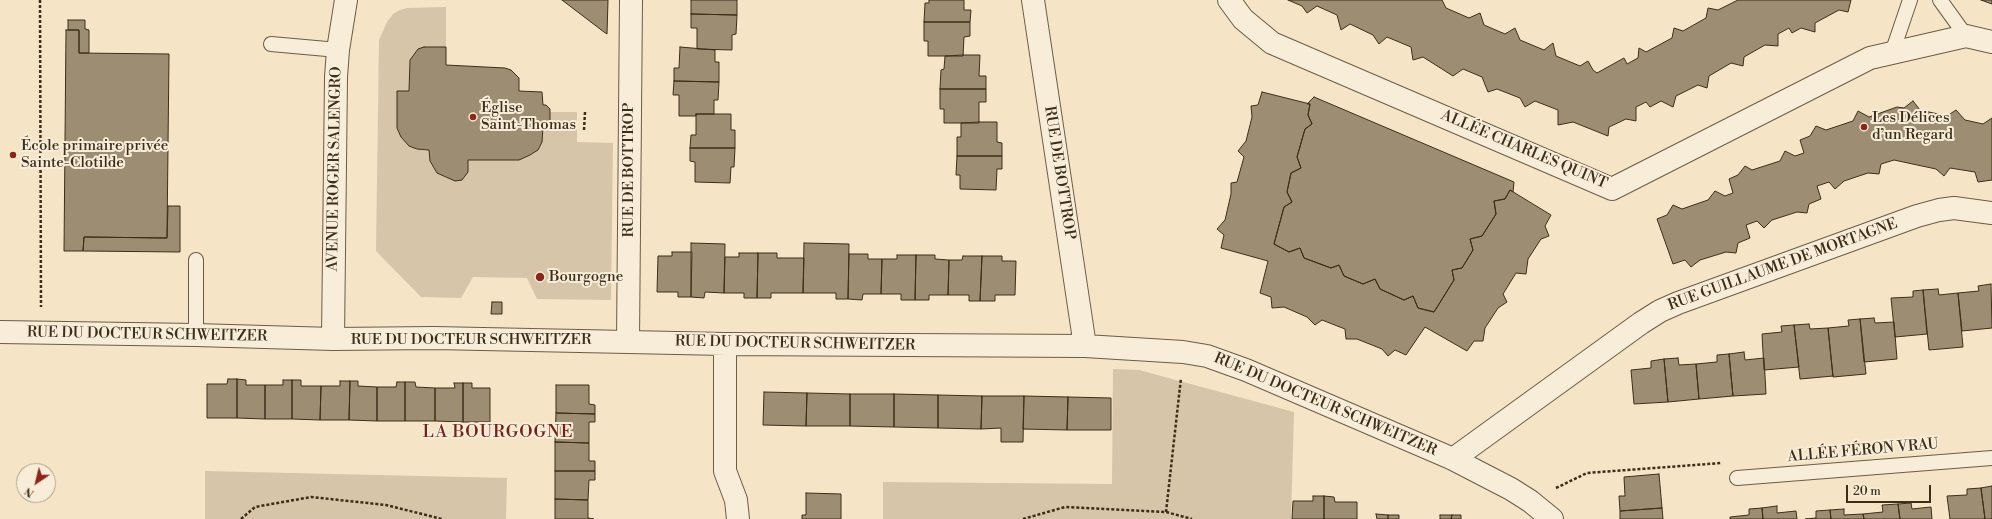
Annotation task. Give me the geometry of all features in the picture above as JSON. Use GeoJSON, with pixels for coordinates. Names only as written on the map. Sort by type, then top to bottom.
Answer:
{"type":"FeatureCollection","features":[{"type":"Feature","properties":{"kind":"street","name":"AVENUE ROGER SALENGRO"},"geometry":{"type":"LineString","coordinates":[[333,339],[338,50],[346,0]]}},
{"type":"Feature","properties":{"kind":"street","name":"RUE DE BOTTROP"},"geometry":{"type":"LineString","coordinates":[[628,341],[631,0]]}},
{"type":"Feature","properties":{"kind":"street","name":"RUE DE BOTTROP"},"geometry":{"type":"LineString","coordinates":[[1033,0],[1086,346]]}},
{"type":"Feature","properties":{"kind":"street","name":"ALLÉE CHARLES QUINT"},"geometry":{"type":"LineString","coordinates":[[1229,0],[1243,19],[1272,42],[1612,188],[1870,58],[1966,36],[1992,42]]}},
{"type":"Feature","properties":{"kind":"street","name":"RUE GUILLAUME DE MORTAGNE"},"geometry":{"type":"LineString","coordinates":[[1452,459],[1660,311],[1678,303],[1917,216],[1954,208],[1992,213]]}},
{"type":"Feature","properties":{"kind":"street","name":"RUE DU DOCTEUR SCHWEITZER"},"geometry":{"type":"LineString","coordinates":[[0,332],[196,334],[333,339],[628,341],[725,344],[1086,346],[1183,352],[1207,356],[1246,370],[1452,459],[1492,478],[1530,501],[1552,519]]}},
{"type":"Feature","properties":{"kind":"street"},"geometry":{"type":"LineString","coordinates":[[725,344],[724,471],[736,500],[738,519]]}},
{"type":"Feature","properties":{"kind":"lane"},"geometry":{"type":"LineString","coordinates":[[1892,53],[1910,0]]}},
{"type":"Feature","properties":{"kind":"lane"},"geometry":{"type":"LineString","coordinates":[[1940,0],[1966,36]]}},
{"type":"Feature","properties":{"kind":"lane"},"geometry":{"type":"LineString","coordinates":[[270,44],[338,50]]}},
{"type":"Feature","properties":{"kind":"lane"},"geometry":{"type":"LineString","coordinates":[[196,260],[196,334]]}},
{"type":"Feature","properties":{"kind":"lane","name":"ALLÉE FÉRON VRAU"},"geometry":{"type":"LineString","coordinates":[[1737,478],[1992,458]]}},
{"type":"Feature","properties":{"kind":"path"},"geometry":{"type":"LineString","coordinates":[[40,0],[41,333]]}},
{"type":"Feature","properties":{"kind":"path"},"geometry":{"type":"LineString","coordinates":[[584,130],[585,112]]}},
{"type":"Feature","properties":{"kind":"path"},"geometry":{"type":"LineString","coordinates":[[1166,512],[1183,352]]}},
{"type":"Feature","properties":{"kind":"path"},"geometry":{"type":"LineString","coordinates":[[1530,501],[1587,473],[1729,462]]}},
{"type":"Feature","properties":{"kind":"path"},"geometry":{"type":"LineString","coordinates":[[241,519],[254,507],[311,497],[386,505],[442,519]]}},
{"type":"Feature","properties":{"kind":"path"},"geometry":{"type":"LineString","coordinates":[[1023,519],[1065,507],[1166,512],[1192,519]]}},
{"type":"Feature","properties":{"kind":"shaded area"},"geometry":{"type":"Polygon","coordinates":[[[446,7],[446,47],[424,47],[418,49],[410,60],[409,91],[397,92],[397,128],[401,137],[409,146],[417,149],[429,150],[430,161],[437,173],[468,160],[512,160],[524,158],[538,150],[542,142],[543,127],[547,126],[550,112],[577,112],[577,142],[613,143],[611,300],[537,299],[527,278],[473,277],[461,298],[421,297],[376,251],[379,40],[387,22],[393,14],[400,10],[407,8],[446,7]]]}},
{"type":"Feature","properties":{"kind":"shaded area"},"geometry":{"type":"Polygon","coordinates":[[[1113,369],[1139,370],[1294,412],[1291,519],[883,519],[883,482],[1112,484],[1113,369]]]}},
{"type":"Feature","properties":{"kind":"shaded area"},"geometry":{"type":"Polygon","coordinates":[[[205,471],[507,478],[506,519],[205,519],[205,471]]]}},
{"type":"Feature","properties":{"kind":"building"},"geometry":{"type":"Polygon","coordinates":[[[562,0],[608,0],[607,34],[604,32],[562,0]]]}},
{"type":"Feature","properties":{"kind":"building"},"geometry":{"type":"Polygon","coordinates":[[[691,0],[737,0],[737,15],[691,14],[691,0]]]}},
{"type":"Feature","properties":{"kind":"building"},"geometry":{"type":"Polygon","coordinates":[[[929,0],[964,0],[964,10],[971,10],[970,22],[924,22],[925,3],[929,3],[929,0]]]}},
{"type":"Feature","properties":{"kind":"building"},"geometry":{"type":"Polygon","coordinates":[[[1288,0],[1442,0],[1446,8],[1469,18],[1480,13],[1484,25],[1505,34],[1515,28],[1520,40],[1544,50],[1553,43],[1556,56],[1580,66],[1588,61],[1593,70],[1597,73],[1624,58],[1627,64],[1638,58],[1639,48],[1646,52],[1672,38],[1674,28],[1683,31],[1706,18],[1708,8],[1718,10],[1738,0],[1851,0],[1848,12],[1839,10],[1815,23],[1815,32],[1801,28],[1792,33],[1789,28],[1778,34],[1778,46],[1765,45],[1744,57],[1743,66],[1731,63],[1709,76],[1707,88],[1698,85],[1676,96],[1673,107],[1661,101],[1650,107],[1646,102],[1636,107],[1636,121],[1626,119],[1609,127],[1608,136],[1573,122],[1558,125],[1558,110],[1535,101],[1525,107],[1520,98],[1497,89],[1488,92],[1482,77],[1463,69],[1453,76],[1423,57],[1413,60],[1411,47],[1387,37],[1379,44],[1373,35],[1350,24],[1341,30],[1337,15],[1317,6],[1307,13],[1302,6],[1288,0]]]}},
{"type":"Feature","properties":{"kind":"building"},"geometry":{"type":"Polygon","coordinates":[[[1981,0],[1992,0],[1992,4],[1981,0]]]}},
{"type":"Feature","properties":{"kind":"building"},"geometry":{"type":"Polygon","coordinates":[[[691,14],[737,15],[736,34],[732,35],[732,50],[697,49],[697,28],[691,28],[691,14]]]}},
{"type":"Feature","properties":{"kind":"building"},"geometry":{"type":"Polygon","coordinates":[[[68,20],[85,20],[85,29],[89,30],[89,53],[79,53],[79,30],[68,30],[68,20]]]}},
{"type":"Feature","properties":{"kind":"building"},"geometry":{"type":"Polygon","coordinates":[[[924,22],[970,22],[970,36],[964,37],[963,56],[928,56],[928,41],[924,41],[924,22]]]}},
{"type":"Feature","properties":{"kind":"building"},"geometry":{"type":"Polygon","coordinates":[[[66,30],[79,30],[79,53],[169,54],[167,238],[84,237],[83,251],[64,251],[66,30]]]}},
{"type":"Feature","properties":{"kind":"building","name":"Église Saint-Thomas"},"geometry":{"type":"Polygon","coordinates":[[[424,47],[446,47],[446,65],[505,68],[511,70],[519,78],[519,91],[542,92],[543,105],[546,105],[550,109],[550,122],[547,126],[543,127],[542,142],[538,150],[519,160],[468,160],[468,172],[462,180],[455,181],[437,173],[430,161],[429,150],[417,149],[409,146],[401,137],[397,128],[397,91],[409,91],[410,60],[418,49],[424,47]]]}},
{"type":"Feature","properties":{"kind":"building"},"geometry":{"type":"Polygon","coordinates":[[[680,47],[715,50],[715,62],[719,62],[719,82],[674,81],[674,68],[679,68],[680,47]]]}},
{"type":"Feature","properties":{"kind":"building"},"geometry":{"type":"Polygon","coordinates":[[[980,55],[979,76],[986,76],[986,89],[940,89],[941,70],[944,69],[945,56],[980,55]]]}},
{"type":"Feature","properties":{"kind":"building"},"geometry":{"type":"Polygon","coordinates":[[[674,81],[719,82],[718,100],[714,100],[714,114],[679,116],[679,95],[673,95],[674,81]]]}},
{"type":"Feature","properties":{"kind":"building"},"geometry":{"type":"Polygon","coordinates":[[[940,89],[986,89],[986,102],[979,102],[979,123],[944,123],[944,109],[940,109],[940,89]]]}},
{"type":"Feature","properties":{"kind":"building"},"geometry":{"type":"Polygon","coordinates":[[[1262,92],[1310,104],[1308,115],[1312,124],[1305,129],[1297,157],[1301,168],[1291,173],[1287,192],[1292,202],[1284,207],[1274,244],[1289,252],[1300,248],[1304,258],[1331,268],[1339,265],[1344,276],[1363,284],[1375,279],[1380,289],[1404,300],[1413,296],[1418,308],[1434,312],[1454,280],[1452,270],[1462,268],[1473,250],[1470,239],[1482,236],[1496,214],[1494,201],[1505,199],[1510,190],[1551,215],[1545,226],[1549,236],[1541,239],[1528,259],[1526,274],[1516,273],[1503,294],[1507,302],[1498,308],[1485,328],[1483,341],[1474,341],[1467,351],[1425,327],[1406,355],[1395,350],[1388,356],[1382,349],[1357,339],[1346,339],[1345,329],[1322,320],[1315,325],[1307,317],[1284,307],[1272,308],[1271,297],[1260,293],[1268,261],[1221,248],[1224,235],[1217,229],[1225,220],[1231,194],[1231,183],[1237,182],[1244,157],[1238,151],[1246,141],[1252,117],[1251,106],[1258,105],[1262,92]]]}},
{"type":"Feature","properties":{"kind":"building"},"geometry":{"type":"Polygon","coordinates":[[[1314,97],[1514,182],[1513,192],[1510,190],[1505,199],[1494,201],[1496,214],[1482,236],[1470,239],[1473,250],[1462,268],[1452,270],[1454,280],[1434,312],[1418,308],[1413,296],[1404,300],[1380,289],[1375,279],[1363,284],[1344,276],[1339,265],[1331,268],[1304,258],[1300,248],[1289,252],[1274,244],[1284,207],[1292,202],[1287,192],[1291,173],[1301,168],[1297,157],[1305,129],[1312,124],[1308,115],[1310,104],[1307,104],[1314,97]]]}},
{"type":"Feature","properties":{"kind":"building"},"geometry":{"type":"Polygon","coordinates":[[[1913,101],[1920,110],[1947,116],[1956,110],[1965,120],[1983,124],[1992,118],[1992,180],[1978,182],[1975,172],[1950,168],[1944,176],[1936,169],[1894,160],[1881,164],[1879,174],[1868,173],[1844,181],[1835,189],[1829,182],[1817,186],[1821,199],[1809,204],[1807,213],[1797,212],[1772,220],[1764,228],[1757,221],[1746,225],[1750,238],[1738,243],[1736,253],[1726,252],[1700,260],[1691,267],[1685,260],[1673,264],[1657,219],[1667,215],[1673,205],[1682,209],[1708,200],[1715,191],[1725,196],[1733,193],[1729,179],[1738,175],[1745,166],[1752,170],[1780,161],[1785,151],[1795,156],[1804,153],[1800,140],[1810,136],[1816,126],[1826,130],[1853,121],[1858,111],[1869,117],[1897,107],[1904,108],[1913,101]]]}},
{"type":"Feature","properties":{"kind":"building"},"geometry":{"type":"Polygon","coordinates":[[[696,114],[731,114],[731,130],[735,130],[735,148],[690,148],[691,135],[696,135],[696,114]]]}},
{"type":"Feature","properties":{"kind":"building"},"geometry":{"type":"Polygon","coordinates":[[[997,122],[997,142],[1002,143],[1002,156],[957,156],[957,137],[961,137],[961,123],[997,122]]]}},
{"type":"Feature","properties":{"kind":"building"},"geometry":{"type":"Polygon","coordinates":[[[690,148],[735,148],[734,167],[731,167],[730,183],[695,182],[695,162],[690,161],[690,148]]]}},
{"type":"Feature","properties":{"kind":"building"},"geometry":{"type":"Polygon","coordinates":[[[957,156],[1002,156],[1002,169],[997,169],[996,190],[960,189],[960,175],[956,175],[957,156]]]}},
{"type":"Feature","properties":{"kind":"building"},"geometry":{"type":"Polygon","coordinates":[[[168,206],[180,206],[180,252],[83,251],[84,237],[167,238],[168,206]]]}},
{"type":"Feature","properties":{"kind":"building"},"geometry":{"type":"Polygon","coordinates":[[[691,243],[725,244],[724,293],[705,292],[704,298],[691,297],[691,243]]]}},
{"type":"Feature","properties":{"kind":"building"},"geometry":{"type":"Polygon","coordinates":[[[804,243],[849,244],[848,299],[836,299],[836,293],[803,293],[804,243]]]}},
{"type":"Feature","properties":{"kind":"building"},"geometry":{"type":"Polygon","coordinates":[[[672,252],[692,252],[691,297],[678,297],[678,292],[657,292],[658,256],[672,256],[672,252]]]}},
{"type":"Feature","properties":{"kind":"building"},"geometry":{"type":"Polygon","coordinates":[[[739,253],[758,253],[757,298],[744,298],[744,293],[724,293],[725,257],[739,257],[739,253]]]}},
{"type":"Feature","properties":{"kind":"building"},"geometry":{"type":"Polygon","coordinates":[[[758,253],[777,253],[777,258],[804,258],[803,293],[771,293],[771,298],[757,298],[758,253]]]}},
{"type":"Feature","properties":{"kind":"building"},"geometry":{"type":"Polygon","coordinates":[[[849,254],[868,254],[868,259],[882,259],[881,294],[863,294],[862,300],[848,299],[849,254]]]}},
{"type":"Feature","properties":{"kind":"building"},"geometry":{"type":"Polygon","coordinates":[[[897,255],[916,255],[915,300],[901,300],[901,294],[881,294],[882,259],[897,259],[897,255]]]}},
{"type":"Feature","properties":{"kind":"building"},"geometry":{"type":"Polygon","coordinates":[[[916,255],[935,255],[935,259],[949,260],[948,295],[929,295],[929,300],[915,300],[916,255]]]}},
{"type":"Feature","properties":{"kind":"building"},"geometry":{"type":"Polygon","coordinates":[[[963,256],[982,256],[980,301],[969,301],[969,295],[948,295],[949,260],[962,260],[963,256]]]}},
{"type":"Feature","properties":{"kind":"building"},"geometry":{"type":"Polygon","coordinates":[[[982,256],[1002,256],[1002,261],[1016,261],[1015,295],[995,295],[995,301],[980,301],[982,256]]]}},
{"type":"Feature","properties":{"kind":"building"},"geometry":{"type":"Polygon","coordinates":[[[1991,284],[1992,328],[1962,331],[1958,293],[1979,291],[1978,286],[1991,284]]]}},
{"type":"Feature","properties":{"kind":"building"},"geometry":{"type":"Polygon","coordinates":[[[1938,289],[1939,295],[1958,293],[1963,347],[1929,350],[1923,290],[1938,289]]]}},
{"type":"Feature","properties":{"kind":"building"},"geometry":{"type":"Polygon","coordinates":[[[1923,290],[1927,334],[1895,337],[1891,298],[1913,297],[1913,291],[1923,290]]]}},
{"type":"Feature","properties":{"kind":"building"},"geometry":{"type":"Polygon","coordinates":[[[492,302],[502,302],[502,314],[491,314],[492,302]]]}},
{"type":"Feature","properties":{"kind":"building"},"geometry":{"type":"Polygon","coordinates":[[[1874,318],[1875,323],[1894,322],[1897,359],[1864,362],[1860,319],[1874,318]]]}},
{"type":"Feature","properties":{"kind":"building"},"geometry":{"type":"Polygon","coordinates":[[[1860,319],[1866,374],[1833,377],[1828,328],[1849,326],[1848,320],[1860,319]]]}},
{"type":"Feature","properties":{"kind":"building"},"geometry":{"type":"Polygon","coordinates":[[[1809,324],[1810,329],[1828,328],[1833,376],[1800,379],[1794,325],[1809,324]]]}},
{"type":"Feature","properties":{"kind":"building"},"geometry":{"type":"Polygon","coordinates":[[[1794,325],[1799,367],[1764,370],[1762,334],[1782,332],[1781,326],[1794,325]]]}},
{"type":"Feature","properties":{"kind":"building"},"geometry":{"type":"Polygon","coordinates":[[[1744,352],[1745,360],[1764,358],[1766,394],[1733,396],[1729,354],[1744,352]]]}},
{"type":"Feature","properties":{"kind":"building"},"geometry":{"type":"Polygon","coordinates":[[[1729,354],[1733,396],[1699,399],[1696,364],[1717,362],[1717,355],[1729,354]]]}},
{"type":"Feature","properties":{"kind":"building"},"geometry":{"type":"Polygon","coordinates":[[[1678,358],[1679,365],[1696,364],[1699,399],[1668,402],[1664,359],[1678,358]]]}},
{"type":"Feature","properties":{"kind":"building"},"geometry":{"type":"Polygon","coordinates":[[[1664,359],[1668,402],[1634,404],[1631,370],[1651,368],[1651,361],[1664,359]]]}},
{"type":"Feature","properties":{"kind":"building"},"geometry":{"type":"Polygon","coordinates":[[[228,379],[237,379],[237,418],[207,418],[207,384],[227,384],[228,379]]]}},
{"type":"Feature","properties":{"kind":"building"},"geometry":{"type":"Polygon","coordinates":[[[237,379],[246,380],[246,385],[265,385],[265,419],[237,418],[237,379]]]}},
{"type":"Feature","properties":{"kind":"building"},"geometry":{"type":"Polygon","coordinates":[[[283,380],[292,380],[292,419],[265,419],[265,385],[283,385],[283,380]]]}},
{"type":"Feature","properties":{"kind":"building"},"geometry":{"type":"Polygon","coordinates":[[[292,380],[301,380],[301,386],[321,386],[320,420],[292,419],[292,380]]]}},
{"type":"Feature","properties":{"kind":"building"},"geometry":{"type":"Polygon","coordinates":[[[340,381],[350,381],[349,420],[320,420],[321,386],[340,386],[340,381]]]}},
{"type":"Feature","properties":{"kind":"building"},"geometry":{"type":"Polygon","coordinates":[[[350,381],[358,381],[358,386],[377,387],[377,421],[349,420],[350,381]]]}},
{"type":"Feature","properties":{"kind":"building"},"geometry":{"type":"Polygon","coordinates":[[[397,382],[405,382],[405,421],[377,421],[377,387],[396,387],[397,382]]]}},
{"type":"Feature","properties":{"kind":"building"},"geometry":{"type":"Polygon","coordinates":[[[405,382],[415,382],[416,387],[435,388],[435,421],[405,421],[405,382]]]}},
{"type":"Feature","properties":{"kind":"building"},"geometry":{"type":"Polygon","coordinates":[[[454,383],[463,383],[463,422],[435,421],[435,388],[455,388],[454,383]]]}},
{"type":"Feature","properties":{"kind":"building"},"geometry":{"type":"Polygon","coordinates":[[[463,383],[472,383],[472,388],[490,388],[490,422],[463,422],[463,383]]]}},
{"type":"Feature","properties":{"kind":"building"},"geometry":{"type":"Polygon","coordinates":[[[556,385],[589,385],[589,404],[595,405],[595,414],[556,413],[556,385]]]}},
{"type":"Feature","properties":{"kind":"building"},"geometry":{"type":"Polygon","coordinates":[[[764,392],[807,393],[806,426],[763,425],[764,392]]]}},
{"type":"Feature","properties":{"kind":"building"},"geometry":{"type":"Polygon","coordinates":[[[807,393],[850,394],[850,426],[806,426],[807,393]]]}},
{"type":"Feature","properties":{"kind":"building"},"geometry":{"type":"Polygon","coordinates":[[[850,394],[894,394],[894,427],[850,426],[850,394]]]}},
{"type":"Feature","properties":{"kind":"building"},"geometry":{"type":"Polygon","coordinates":[[[894,394],[938,395],[938,428],[894,427],[894,394]]]}},
{"type":"Feature","properties":{"kind":"building"},"geometry":{"type":"Polygon","coordinates":[[[938,395],[982,396],[981,429],[938,428],[938,395]]]}},
{"type":"Feature","properties":{"kind":"building"},"geometry":{"type":"Polygon","coordinates":[[[982,396],[1024,396],[1023,442],[1001,442],[1001,428],[981,429],[982,396]]]}},
{"type":"Feature","properties":{"kind":"building"},"geometry":{"type":"Polygon","coordinates":[[[1024,396],[1068,397],[1067,430],[1023,429],[1024,396]]]}},
{"type":"Feature","properties":{"kind":"building"},"geometry":{"type":"Polygon","coordinates":[[[1068,397],[1111,398],[1111,430],[1067,430],[1068,397]]]}},
{"type":"Feature","properties":{"kind":"building"},"geometry":{"type":"Polygon","coordinates":[[[556,413],[595,414],[595,422],[589,422],[589,443],[555,442],[556,413]]]}},
{"type":"Feature","properties":{"kind":"building"},"geometry":{"type":"Polygon","coordinates":[[[555,442],[589,443],[589,461],[595,461],[595,471],[555,471],[555,442]]]}},
{"type":"Feature","properties":{"kind":"building"},"geometry":{"type":"Polygon","coordinates":[[[555,471],[595,471],[595,480],[589,480],[588,500],[555,499],[555,471]]]}},
{"type":"Feature","properties":{"kind":"building"},"geometry":{"type":"Polygon","coordinates":[[[1659,474],[1662,508],[1620,511],[1619,496],[1625,496],[1624,477],[1659,474]]]}},
{"type":"Feature","properties":{"kind":"building"},"geometry":{"type":"Polygon","coordinates":[[[1992,486],[1992,519],[1985,519],[1981,488],[1992,486]]]}},
{"type":"Feature","properties":{"kind":"building"},"geometry":{"type":"Polygon","coordinates":[[[1981,488],[1985,519],[1950,519],[1947,496],[1967,495],[1967,489],[1981,488]]]}},
{"type":"Feature","properties":{"kind":"building"},"geometry":{"type":"Polygon","coordinates":[[[806,493],[841,494],[841,519],[802,519],[802,515],[806,515],[806,493]]]}},
{"type":"Feature","properties":{"kind":"building"},"geometry":{"type":"Polygon","coordinates":[[[1313,496],[1324,496],[1324,519],[1292,519],[1293,501],[1313,501],[1313,496]]]}},
{"type":"Feature","properties":{"kind":"building"},"geometry":{"type":"Polygon","coordinates":[[[1324,496],[1334,497],[1335,502],[1357,502],[1357,519],[1324,519],[1324,496]]]}},
{"type":"Feature","properties":{"kind":"building"},"geometry":{"type":"Polygon","coordinates":[[[555,499],[588,500],[588,518],[594,519],[555,519],[555,499]]]}},
{"type":"Feature","properties":{"kind":"building"},"geometry":{"type":"Polygon","coordinates":[[[1911,503],[1912,509],[1931,507],[1932,519],[1900,519],[1898,504],[1911,503]]]}},
{"type":"Feature","properties":{"kind":"building"},"geometry":{"type":"Polygon","coordinates":[[[1898,504],[1900,519],[1864,519],[1863,514],[1883,512],[1882,505],[1898,504]]]}},
{"type":"Feature","properties":{"kind":"building"},"geometry":{"type":"Polygon","coordinates":[[[1777,506],[1777,513],[1796,511],[1797,519],[1763,519],[1762,508],[1777,506]]]}},
{"type":"Feature","properties":{"kind":"building"},"geometry":{"type":"Polygon","coordinates":[[[1662,508],[1663,519],[1620,519],[1620,511],[1662,508]]]}},
{"type":"Feature","properties":{"kind":"building"},"geometry":{"type":"Polygon","coordinates":[[[1762,508],[1763,519],[1730,519],[1730,517],[1749,515],[1749,509],[1762,508]]]}},
{"type":"Feature","properties":{"kind":"building"},"geometry":{"type":"Polygon","coordinates":[[[1844,509],[1844,515],[1863,514],[1864,519],[1831,519],[1830,510],[1844,509]]]}},
{"type":"Feature","properties":{"kind":"building"},"geometry":{"type":"Polygon","coordinates":[[[1830,510],[1831,519],[1805,519],[1816,518],[1816,511],[1830,510]]]}},
{"type":"Feature","properties":{"kind":"building"},"geometry":{"type":"Polygon","coordinates":[[[1376,514],[1388,515],[1388,519],[1377,519],[1376,514]]]}},
{"type":"Feature","properties":{"kind":"building"},"geometry":{"type":"Polygon","coordinates":[[[1388,515],[1399,515],[1399,519],[1388,519],[1388,515]]]}},
{"type":"Feature","properties":{"kind":"building"},"geometry":{"type":"Polygon","coordinates":[[[1440,515],[1452,515],[1451,519],[1440,519],[1440,515]]]}},
{"type":"Feature","properties":{"kind":"building"},"geometry":{"type":"Polygon","coordinates":[[[1452,515],[1461,515],[1461,519],[1451,519],[1452,515]]]}},
{"type":"Feature","properties":{"kind":"place","name":"Église Saint-Thomas"},"geometry":{"type":"Point","coordinates":[473,117]}},
{"type":"Feature","properties":{"kind":"place","name":"Les Délices d’un Regard"},"geometry":{"type":"Point","coordinates":[1864,127]}},
{"type":"Feature","properties":{"kind":"place","name":"École primaire privée Sainte-Clotilde"},"geometry":{"type":"Point","coordinates":[13,155]}},
{"type":"Feature","properties":{"kind":"place","name":"Bourgogne"},"geometry":{"type":"Point","coordinates":[540,277]}},
{"type":"Feature","properties":{"kind":"district","name":"LA BOURGOGNE"},"geometry":{"type":"Point","coordinates":[498,433]}}]}
